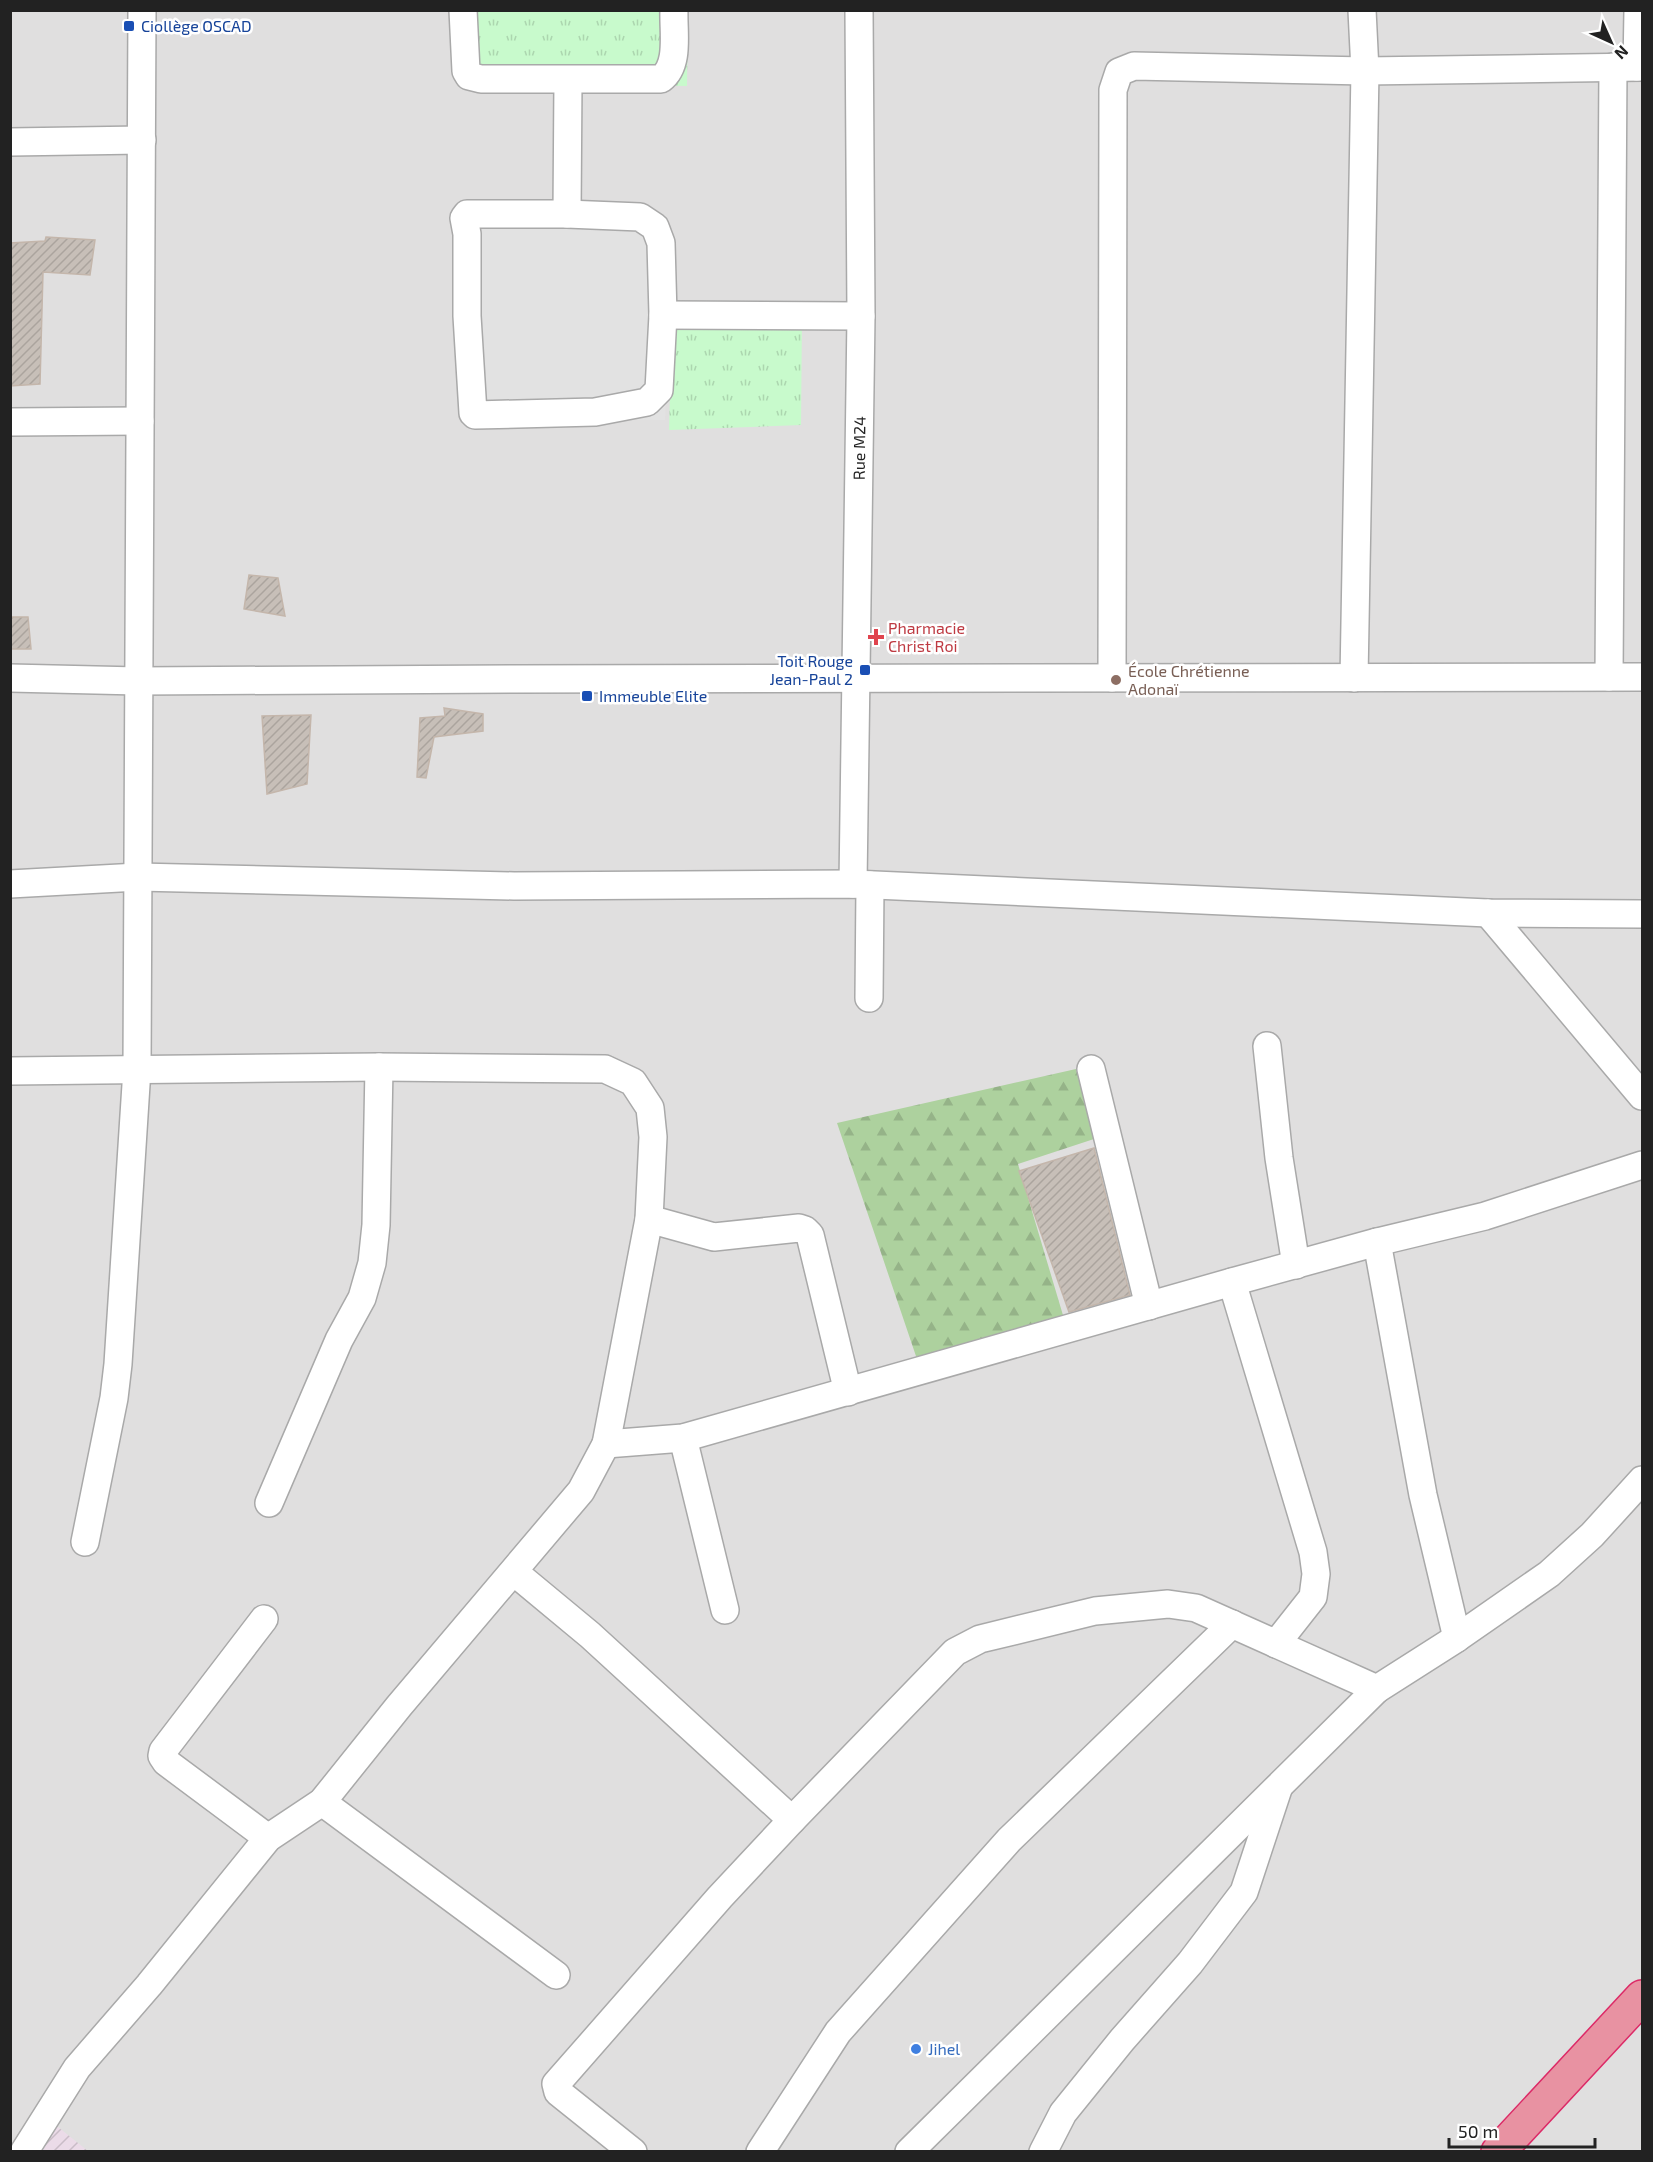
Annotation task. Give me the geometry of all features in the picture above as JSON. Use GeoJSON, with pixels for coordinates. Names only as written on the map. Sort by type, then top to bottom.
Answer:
{"type":"FeatureCollection","features":[{"type":"Feature","properties":{"kind":"highway"},"geometry":{"type":"LineString","coordinates":[[1498,2151],[1642,1997]]}},
{"type":"Feature","properties":{"kind":"street"},"geometry":{"type":"LineString","coordinates":[[85,1542],[114,1398],[118,1364],[137,1069],[142,10]]}},
{"type":"Feature","properties":{"kind":"street"},"geometry":{"type":"LineString","coordinates":[[463,10],[466,71],[469,76],[481,80],[662,79],[673,64],[674,10]]}},
{"type":"Feature","properties":{"kind":"street","name":"Rue M24"},"geometry":{"type":"LineString","coordinates":[[859,10],[861,316],[857,678],[862,884],[869,998]]}},
{"type":"Feature","properties":{"kind":"street"},"geometry":{"type":"LineString","coordinates":[[1354,678],[1365,70],[1362,10]]}},
{"type":"Feature","properties":{"kind":"street"},"geometry":{"type":"LineString","coordinates":[[1609,677],[1631,67],[1638,10]]}},
{"type":"Feature","properties":{"kind":"street"},"geometry":{"type":"LineString","coordinates":[[1112,678],[1113,90],[1119,72],[1134,66],[1365,70],[1631,67]]}},
{"type":"Feature","properties":{"kind":"street"},"geometry":{"type":"LineString","coordinates":[[567,214],[568,80]]}},
{"type":"Feature","properties":{"kind":"street"},"geometry":{"type":"LineString","coordinates":[[10,142],[142,140]]}},
{"type":"Feature","properties":{"kind":"street"},"geometry":{"type":"LineString","coordinates":[[467,214],[567,214],[640,216],[655,227],[661,243],[663,315],[659,390],[646,402],[595,412],[475,415],[470,364],[467,234],[464,218],[467,214]]}},
{"type":"Feature","properties":{"kind":"street"},"geometry":{"type":"LineString","coordinates":[[663,315],[861,316]]}},
{"type":"Feature","properties":{"kind":"street"},"geometry":{"type":"LineString","coordinates":[[10,422],[140,421]]}},
{"type":"Feature","properties":{"kind":"street"},"geometry":{"type":"LineString","coordinates":[[10,678],[138,681],[1642,677]]}},
{"type":"Feature","properties":{"kind":"street"},"geometry":{"type":"LineString","coordinates":[[10,884],[138,877],[514,886],[862,884],[1488,913],[1642,914]]}},
{"type":"Feature","properties":{"kind":"street"},"geometry":{"type":"LineString","coordinates":[[1488,913],[1642,1096]]}},
{"type":"Feature","properties":{"kind":"street"},"geometry":{"type":"LineString","coordinates":[[1267,1046],[1279,1158],[1296,1265]]}},
{"type":"Feature","properties":{"kind":"street"},"geometry":{"type":"LineString","coordinates":[[269,1503],[339,1340],[362,1298],[372,1263],[376,1226],[379,1067]]}},
{"type":"Feature","properties":{"kind":"street"},"geometry":{"type":"LineString","coordinates":[[10,1071],[379,1067],[605,1069],[633,1082],[651,1107],[653,1137],[649,1219],[606,1444],[581,1491],[399,1706],[322,1802],[268,1838],[149,1985],[77,2068],[24,2151]]}},
{"type":"Feature","properties":{"kind":"street"},"geometry":{"type":"LineString","coordinates":[[1091,1069],[1149,1306]]}},
{"type":"Feature","properties":{"kind":"street"},"geometry":{"type":"LineString","coordinates":[[606,1444],[683,1438],[1232,1282],[1377,1242],[1485,1216],[1642,1165]]}},
{"type":"Feature","properties":{"kind":"street"},"geometry":{"type":"LineString","coordinates":[[649,1219],[714,1237],[799,1228],[805,1230],[810,1235],[848,1392]]}},
{"type":"Feature","properties":{"kind":"street"},"geometry":{"type":"LineString","coordinates":[[1377,1242],[1423,1495],[1457,1638]]}},
{"type":"Feature","properties":{"kind":"street"},"geometry":{"type":"LineString","coordinates":[[1232,1282],[1313,1552],[1316,1574],[1313,1597],[1276,1644]]}},
{"type":"Feature","properties":{"kind":"street"},"geometry":{"type":"LineString","coordinates":[[683,1438],[725,1610]]}},
{"type":"Feature","properties":{"kind":"street"},"geometry":{"type":"LineString","coordinates":[[909,2151],[1377,1689],[1457,1638],[1549,1574],[1592,1535],[1642,1479]]}},
{"type":"Feature","properties":{"kind":"street"},"geometry":{"type":"LineString","coordinates":[[514,1572],[590,1635],[792,1820]]}},
{"type":"Feature","properties":{"kind":"street"},"geometry":{"type":"LineString","coordinates":[[633,2151],[558,2092],[556,2084],[720,1897],[956,1652],[980,1639],[1095,1611],[1168,1604],[1196,1608],[1377,1689]]}},
{"type":"Feature","properties":{"kind":"street"},"geometry":{"type":"LineString","coordinates":[[264,1619],[163,1751],[162,1756],[166,1762],[268,1838]]}},
{"type":"Feature","properties":{"kind":"street"},"geometry":{"type":"LineString","coordinates":[[760,2151],[838,2032],[1009,1840],[1232,1624]]}},
{"type":"Feature","properties":{"kind":"street"},"geometry":{"type":"LineString","coordinates":[[1043,2151],[1062,2113],[1190,1963],[1244,1892],[1280,1785]]}},
{"type":"Feature","properties":{"kind":"street"},"geometry":{"type":"LineString","coordinates":[[322,1802],[556,1976]]}},
{"type":"Feature","properties":{"kind":"shaded area"},"geometry":{"type":"Polygon","coordinates":[[[11,11],[1642,11],[1642,2151],[88,2152],[38,2111],[11,2152],[11,11]]]}},
{"type":"Feature","properties":{"kind":"shaded area"},"geometry":{"type":"Polygon","coordinates":[[[472,218],[667,219],[665,420],[469,419],[472,218]]]}},
{"type":"Feature","properties":{"kind":"shaded area"},"geometry":{"type":"Polygon","coordinates":[[[38,2111],[88,2151],[11,2152],[38,2111]]]}},
{"type":"Feature","properties":{"kind":"green space"},"geometry":{"type":"Polygon","coordinates":[[[475,11],[688,11],[687,86],[474,83],[475,11]]]}},
{"type":"Feature","properties":{"kind":"green space"},"geometry":{"type":"Polygon","coordinates":[[[802,316],[801,425],[669,430],[672,320],[802,316]]]}},
{"type":"Feature","properties":{"kind":"green space"},"geometry":{"type":"Polygon","coordinates":[[[1076,1069],[1094,1139],[1018,1164],[1065,1322],[919,1365],[837,1123],[1076,1069]]]}},
{"type":"Feature","properties":{"kind":"building"},"geometry":{"type":"Polygon","coordinates":[[[46,237],[95,240],[90,275],[43,272],[40,384],[10,386],[10,243],[45,241],[46,237]]]}},
{"type":"Feature","properties":{"kind":"building"},"geometry":{"type":"Polygon","coordinates":[[[249,575],[278,578],[285,616],[244,609],[249,575]]]}},
{"type":"Feature","properties":{"kind":"building"},"geometry":{"type":"Polygon","coordinates":[[[10,617],[28,617],[31,649],[10,649],[10,617]]]}},
{"type":"Feature","properties":{"kind":"building"},"geometry":{"type":"Polygon","coordinates":[[[444,708],[483,714],[483,731],[434,737],[426,778],[417,777],[420,718],[445,716],[444,708]]]}},
{"type":"Feature","properties":{"kind":"building"},"geometry":{"type":"Polygon","coordinates":[[[311,715],[307,784],[267,794],[262,716],[311,715]]]}},
{"type":"Feature","properties":{"kind":"building"},"geometry":{"type":"Polygon","coordinates":[[[1094,1148],[1130,1295],[1069,1312],[1019,1171],[1094,1148]]]}},
{"type":"Feature","properties":{"kind":"place","name":"Ciollège OSCAD"},"geometry":{"type":"Point","coordinates":[129,26]}},
{"type":"Feature","properties":{"kind":"place","name":"Pharmacie Christ Roi"},"geometry":{"type":"Point","coordinates":[876,637]}},
{"type":"Feature","properties":{"kind":"place","name":"Toit Rouge Jean-Paul 2"},"geometry":{"type":"Point","coordinates":[865,670]}},
{"type":"Feature","properties":{"kind":"place","name":"École Chrétienne Adonaï"},"geometry":{"type":"Point","coordinates":[1116,680]}},
{"type":"Feature","properties":{"kind":"place","name":"Immeuble Elite"},"geometry":{"type":"Point","coordinates":[587,696]}},
{"type":"Feature","properties":{"kind":"place","name":"Jihel"},"geometry":{"type":"Point","coordinates":[916,2049]}}]}
